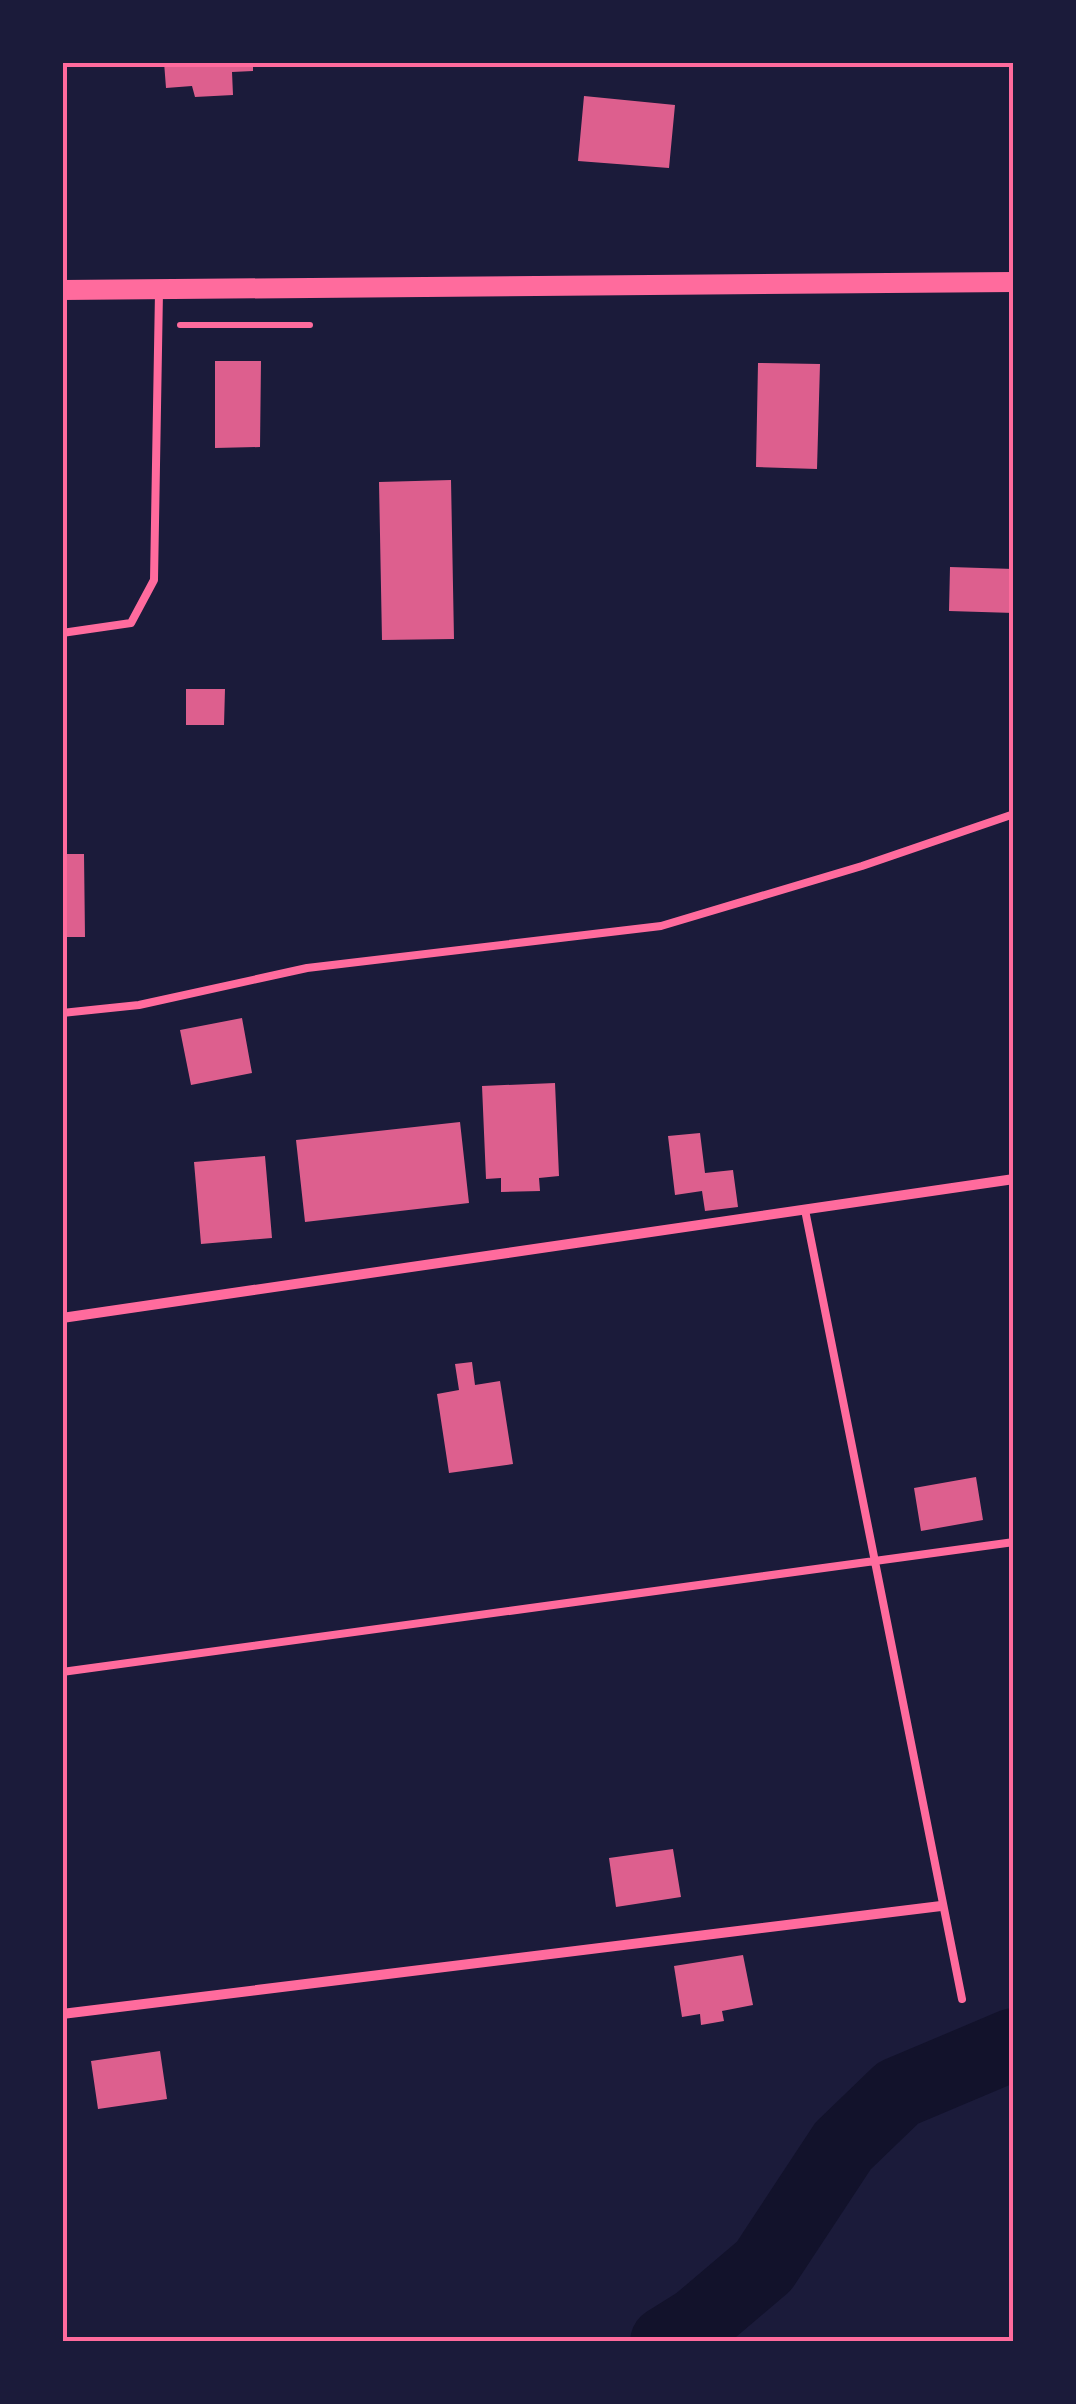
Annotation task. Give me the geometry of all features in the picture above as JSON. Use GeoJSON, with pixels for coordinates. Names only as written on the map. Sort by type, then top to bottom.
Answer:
{"type":"FeatureCollection","features":[{"type":"Feature","properties":{"kind":"main road"},"geometry":{"type":"LineString","coordinates":[[62,290],[1014,282]]}},
{"type":"Feature","properties":{"kind":"street"},"geometry":{"type":"LineString","coordinates":[[62,1318],[1014,1179]]}},
{"type":"Feature","properties":{"kind":"street"},"geometry":{"type":"LineString","coordinates":[[62,2014],[941,1906]]}},
{"type":"Feature","properties":{"kind":"lane"},"geometry":{"type":"LineString","coordinates":[[62,633],[131,623],[154,580],[159,289]]}},
{"type":"Feature","properties":{"kind":"lane"},"geometry":{"type":"LineString","coordinates":[[62,1013],[139,1005],[307,968],[661,926],[862,866],[1014,814]]}},
{"type":"Feature","properties":{"kind":"lane"},"geometry":{"type":"LineString","coordinates":[[804,1210],[962,1999]]}},
{"type":"Feature","properties":{"kind":"lane"},"geometry":{"type":"LineString","coordinates":[[62,1672],[1014,1542]]}},
{"type":"Feature","properties":{"kind":"path"},"geometry":{"type":"LineString","coordinates":[[158,325],[310,325]]}},
{"type":"Feature","properties":{"kind":"building"},"geometry":{"type":"Polygon","coordinates":[[[164,62],[253,62],[253,71],[232,72],[233,95],[195,97],[192,86],[166,88],[164,62]]]}},
{"type":"Feature","properties":{"kind":"building"},"geometry":{"type":"Polygon","coordinates":[[[584,96],[675,105],[669,168],[578,161],[584,96]]]}},
{"type":"Feature","properties":{"kind":"building"},"geometry":{"type":"Polygon","coordinates":[[[215,361],[261,361],[260,447],[215,448],[215,361]]]}},
{"type":"Feature","properties":{"kind":"building"},"geometry":{"type":"Polygon","coordinates":[[[758,363],[820,364],[817,469],[756,467],[758,363]]]}},
{"type":"Feature","properties":{"kind":"building"},"geometry":{"type":"Polygon","coordinates":[[[451,480],[454,639],[382,640],[379,482],[451,480]]]}},
{"type":"Feature","properties":{"kind":"building"},"geometry":{"type":"Polygon","coordinates":[[[950,567],[1014,569],[1014,613],[949,611],[950,567]]]}},
{"type":"Feature","properties":{"kind":"building"},"geometry":{"type":"Polygon","coordinates":[[[186,689],[225,689],[224,725],[186,725],[186,689]]]}},
{"type":"Feature","properties":{"kind":"building"},"geometry":{"type":"Polygon","coordinates":[[[62,854],[84,854],[85,937],[62,937],[62,854]]]}},
{"type":"Feature","properties":{"kind":"building"},"geometry":{"type":"Polygon","coordinates":[[[242,1018],[252,1073],[191,1085],[180,1030],[242,1018]]]}},
{"type":"Feature","properties":{"kind":"building"},"geometry":{"type":"Polygon","coordinates":[[[555,1083],[559,1176],[539,1178],[540,1191],[501,1192],[501,1178],[486,1179],[482,1086],[555,1083]]]}},
{"type":"Feature","properties":{"kind":"building"},"geometry":{"type":"Polygon","coordinates":[[[460,1122],[469,1203],[305,1222],[296,1140],[460,1122]]]}},
{"type":"Feature","properties":{"kind":"building"},"geometry":{"type":"Polygon","coordinates":[[[700,1133],[705,1173],[733,1170],[738,1207],[705,1211],[702,1191],[675,1195],[668,1136],[700,1133]]]}},
{"type":"Feature","properties":{"kind":"building"},"geometry":{"type":"Polygon","coordinates":[[[265,1156],[272,1238],[201,1244],[194,1162],[265,1156]]]}},
{"type":"Feature","properties":{"kind":"building"},"geometry":{"type":"Polygon","coordinates":[[[472,1362],[475,1385],[500,1381],[513,1464],[449,1473],[437,1394],[459,1390],[455,1364],[472,1362]]]}},
{"type":"Feature","properties":{"kind":"building"},"geometry":{"type":"Polygon","coordinates":[[[976,1477],[983,1520],[921,1531],[914,1488],[976,1477]]]}},
{"type":"Feature","properties":{"kind":"building"},"geometry":{"type":"Polygon","coordinates":[[[673,1849],[681,1897],[616,1907],[609,1858],[673,1849]]]}},
{"type":"Feature","properties":{"kind":"building"},"geometry":{"type":"Polygon","coordinates":[[[743,1955],[753,2005],[722,2011],[724,2021],[701,2025],[700,2014],[682,2017],[674,1966],[743,1955]]]}},
{"type":"Feature","properties":{"kind":"building"},"geometry":{"type":"Polygon","coordinates":[[[160,2051],[167,2099],[98,2109],[91,2061],[160,2051]]]}},
{"type":"Feature","properties":{"kind":"waterway"},"geometry":{"type":"LineString","coordinates":[[666,2342],[698,2322],[764,2266],[843,2146],[898,2093],[1014,2044]]}}]}
